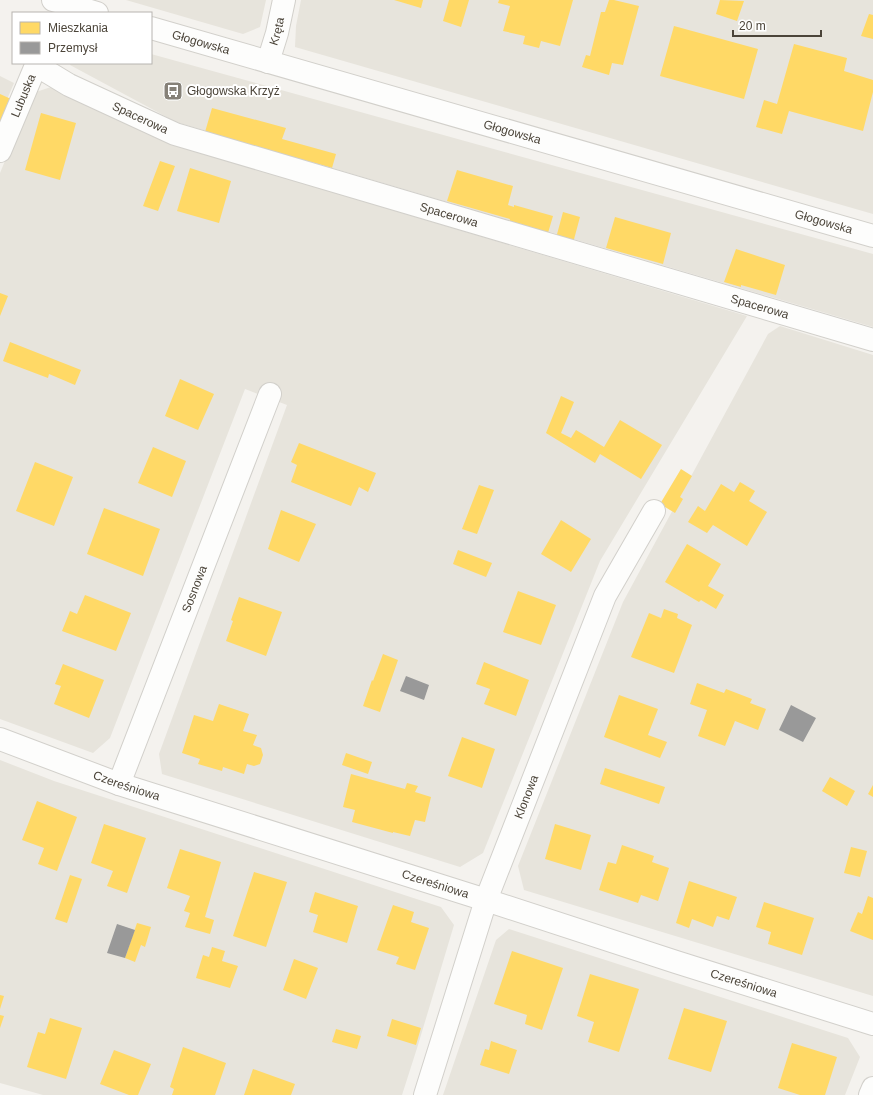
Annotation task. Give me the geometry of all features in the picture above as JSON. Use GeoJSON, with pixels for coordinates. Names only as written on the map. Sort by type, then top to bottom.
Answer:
{"type":"FeatureCollection","features":[{"type":"Feature","properties":{"kind":"street","name":"Kręta"},"geometry":{"type":"LineString","coordinates":[[268,62],[277,33],[284,0]]}},
{"type":"Feature","properties":{"kind":"street"},"geometry":{"type":"LineString","coordinates":[[57,5],[93,12]]}},
{"type":"Feature","properties":{"kind":"street","name":"Głogowska"},"geometry":{"type":"LineString","coordinates":[[152,28],[873,236]]}},
{"type":"Feature","properties":{"kind":"street","name":"Lubuska"},"geometry":{"type":"LineString","coordinates":[[0,150],[36,64]]}},
{"type":"Feature","properties":{"kind":"street","name":"Spacerowa"},"geometry":{"type":"LineString","coordinates":[[36,64],[69,85],[175,134],[873,340]]}},
{"type":"Feature","properties":{"kind":"street","name":"Sosnowa"},"geometry":{"type":"LineString","coordinates":[[119,784],[270,394]]}},
{"type":"Feature","properties":{"kind":"street","name":"Klonowa"},"geometry":{"type":"LineString","coordinates":[[425,1095],[486,900],[605,596],[654,511]]}},
{"type":"Feature","properties":{"kind":"street","name":"Czereśniowa"},"geometry":{"type":"LineString","coordinates":[[0,738],[119,784],[873,1024]]}},
{"type":"Feature","properties":{"kind":"street"},"geometry":{"type":"LineString","coordinates":[[870,1095],[873,1088]]}},
{"type":"Feature","properties":{"kind":"shaded area"},"geometry":{"type":"Polygon","coordinates":[[[126,0],[266,0],[260,27],[243,34],[126,0]]]}},
{"type":"Feature","properties":{"kind":"shaded area"},"geometry":{"type":"Polygon","coordinates":[[[301,0],[873,0],[873,214],[295,47],[296,26],[301,0]]]}},
{"type":"Feature","properties":{"kind":"shaded area"},"geometry":{"type":"Polygon","coordinates":[[[152,54],[873,254],[873,327],[176,122],[70,65],[152,64],[152,54]]]}},
{"type":"Feature","properties":{"kind":"shaded area"},"geometry":{"type":"Polygon","coordinates":[[[0,76],[14,83],[0,116],[0,76]]]}},
{"type":"Feature","properties":{"kind":"shaded area"},"geometry":{"type":"Polygon","coordinates":[[[57,85],[231,162],[747,316],[600,561],[483,853],[460,867],[162,774],[159,754],[287,405],[245,389],[110,738],[93,753],[0,719],[0,173],[33,93],[57,85]]]}},
{"type":"Feature","properties":{"kind":"shaded area"},"geometry":{"type":"Polygon","coordinates":[[[780,326],[873,355],[873,996],[524,890],[518,866],[623,602],[768,334],[780,326]]]}},
{"type":"Feature","properties":{"kind":"shaded area"},"geometry":{"type":"Polygon","coordinates":[[[0,760],[54,781],[441,907],[454,925],[402,1095],[43,1095],[0,1083],[0,760]]]}},
{"type":"Feature","properties":{"kind":"shaded area"},"geometry":{"type":"Polygon","coordinates":[[[509,929],[848,1038],[860,1057],[845,1095],[443,1095],[496,940],[509,929]]]}},
{"type":"Feature","properties":{"kind":"building: Mieszkania"},"geometry":{"type":"Polygon","coordinates":[[[394,0],[423,0],[421,8],[394,0]]]}},
{"type":"Feature","properties":{"kind":"building: Mieszkania"},"geometry":{"type":"Polygon","coordinates":[[[449,0],[469,0],[461,27],[443,21],[449,0]]]}},
{"type":"Feature","properties":{"kind":"building: Mieszkania"},"geometry":{"type":"Polygon","coordinates":[[[499,0],[573,0],[560,46],[541,41],[539,48],[523,44],[525,36],[503,31],[510,6],[498,3],[499,0]]]}},
{"type":"Feature","properties":{"kind":"building: Mieszkania"},"geometry":{"type":"Polygon","coordinates":[[[609,0],[639,6],[623,65],[612,63],[609,75],[582,67],[586,55],[590,56],[601,12],[605,12],[609,0]]]}},
{"type":"Feature","properties":{"kind":"building: Mieszkania"},"geometry":{"type":"Polygon","coordinates":[[[720,0],[744,1],[737,21],[716,14],[720,0]]]}},
{"type":"Feature","properties":{"kind":"building: Mieszkania"},"geometry":{"type":"Polygon","coordinates":[[[869,14],[873,15],[873,39],[861,36],[869,14]]]}},
{"type":"Feature","properties":{"kind":"building: Mieszkania"},"geometry":{"type":"Polygon","coordinates":[[[674,26],[758,49],[744,99],[660,76],[674,26]]]}},
{"type":"Feature","properties":{"kind":"building: Mieszkania"},"geometry":{"type":"Polygon","coordinates":[[[794,44],[847,58],[844,71],[873,80],[873,92],[863,131],[789,111],[782,134],[756,127],[764,100],[777,104],[794,44]]]}},
{"type":"Feature","properties":{"kind":"building: Mieszkania"},"geometry":{"type":"Polygon","coordinates":[[[0,94],[11,99],[0,126],[0,94]]]}},
{"type":"Feature","properties":{"kind":"building: Mieszkania"},"geometry":{"type":"Polygon","coordinates":[[[212,108],[286,128],[282,139],[336,154],[332,168],[205,132],[212,108]]]}},
{"type":"Feature","properties":{"kind":"building: Mieszkania"},"geometry":{"type":"Polygon","coordinates":[[[41,113],[76,123],[60,180],[25,170],[41,113]]]}},
{"type":"Feature","properties":{"kind":"building: Mieszkania"},"geometry":{"type":"Polygon","coordinates":[[[160,161],[175,166],[158,211],[143,206],[160,161]]]}},
{"type":"Feature","properties":{"kind":"building: Mieszkania"},"geometry":{"type":"Polygon","coordinates":[[[190,168],[231,181],[219,223],[177,211],[190,168]]]}},
{"type":"Feature","properties":{"kind":"building: Mieszkania"},"geometry":{"type":"Polygon","coordinates":[[[457,170],[513,186],[508,205],[514,207],[514,205],[553,216],[548,233],[509,222],[510,219],[447,201],[457,170]]]}},
{"type":"Feature","properties":{"kind":"building: Mieszkania"},"geometry":{"type":"Polygon","coordinates":[[[563,212],[580,217],[573,243],[556,238],[563,212]]]}},
{"type":"Feature","properties":{"kind":"building: Mieszkania"},"geometry":{"type":"Polygon","coordinates":[[[615,217],[671,233],[663,264],[606,248],[615,217]]]}},
{"type":"Feature","properties":{"kind":"building: Mieszkania"},"geometry":{"type":"Polygon","coordinates":[[[736,249],[785,265],[776,295],[741,285],[741,287],[724,282],[736,249]]]}},
{"type":"Feature","properties":{"kind":"building: Mieszkania"},"geometry":{"type":"Polygon","coordinates":[[[0,293],[8,296],[0,316],[0,293]]]}},
{"type":"Feature","properties":{"kind":"building: Mieszkania"},"geometry":{"type":"Polygon","coordinates":[[[10,342],[81,370],[75,385],[49,374],[48,378],[3,361],[10,342]]]}},
{"type":"Feature","properties":{"kind":"building: Mieszkania"},"geometry":{"type":"Polygon","coordinates":[[[180,379],[214,394],[198,430],[165,416],[180,379]]]}},
{"type":"Feature","properties":{"kind":"building: Mieszkania"},"geometry":{"type":"Polygon","coordinates":[[[561,396],[574,402],[561,433],[571,438],[576,430],[604,447],[620,420],[662,445],[641,479],[600,454],[595,463],[546,433],[561,396]]]}},
{"type":"Feature","properties":{"kind":"building: Mieszkania"},"geometry":{"type":"Polygon","coordinates":[[[299,443],[376,473],[368,492],[359,487],[351,506],[291,482],[297,465],[291,462],[299,443]]]}},
{"type":"Feature","properties":{"kind":"building: Mieszkania"},"geometry":{"type":"Polygon","coordinates":[[[153,447],[186,461],[172,497],[138,483],[153,447]]]}},
{"type":"Feature","properties":{"kind":"building: Mieszkania"},"geometry":{"type":"Polygon","coordinates":[[[35,462],[73,477],[54,526],[16,511],[35,462]]]}},
{"type":"Feature","properties":{"kind":"building: Mieszkania"},"geometry":{"type":"Polygon","coordinates":[[[681,469],[692,476],[680,497],[683,499],[675,513],[660,504],[681,469]]]}},
{"type":"Feature","properties":{"kind":"building: Mieszkania"},"geometry":{"type":"Polygon","coordinates":[[[740,482],[755,491],[749,501],[767,512],[747,546],[713,525],[707,533],[688,522],[698,506],[705,511],[721,484],[734,492],[740,482]]]}},
{"type":"Feature","properties":{"kind":"building: Mieszkania"},"geometry":{"type":"Polygon","coordinates":[[[479,485],[494,490],[477,534],[462,529],[479,485]]]}},
{"type":"Feature","properties":{"kind":"building: Mieszkania"},"geometry":{"type":"Polygon","coordinates":[[[104,508],[160,529],[143,576],[87,554],[104,508]]]}},
{"type":"Feature","properties":{"kind":"building: Mieszkania"},"geometry":{"type":"Polygon","coordinates":[[[281,510],[316,524],[299,562],[268,549],[281,510]]]}},
{"type":"Feature","properties":{"kind":"building: Mieszkania"},"geometry":{"type":"Polygon","coordinates":[[[561,520],[591,539],[571,572],[541,554],[561,520]]]}},
{"type":"Feature","properties":{"kind":"building: Mieszkania"},"geometry":{"type":"Polygon","coordinates":[[[687,544],[721,564],[708,586],[724,595],[716,609],[701,600],[699,602],[665,582],[687,544]]]}},
{"type":"Feature","properties":{"kind":"building: Mieszkania"},"geometry":{"type":"Polygon","coordinates":[[[458,550],[492,563],[486,577],[453,564],[458,550]]]}},
{"type":"Feature","properties":{"kind":"building: Mieszkania"},"geometry":{"type":"Polygon","coordinates":[[[518,591],[556,605],[541,645],[503,632],[518,591]]]}},
{"type":"Feature","properties":{"kind":"building: Mieszkania"},"geometry":{"type":"Polygon","coordinates":[[[85,595],[131,613],[116,651],[62,631],[70,611],[77,614],[85,595]]]}},
{"type":"Feature","properties":{"kind":"building: Mieszkania"},"geometry":{"type":"Polygon","coordinates":[[[239,597],[282,612],[266,656],[226,641],[239,597]]]}},
{"type":"Feature","properties":{"kind":"building: Mieszkania"},"geometry":{"type":"Polygon","coordinates":[[[664,609],[678,614],[677,618],[692,625],[674,673],[631,657],[649,613],[661,618],[664,609]]]}},
{"type":"Feature","properties":{"kind":"building: Mieszkania"},"geometry":{"type":"Polygon","coordinates":[[[383,654],[398,660],[380,712],[363,706],[383,654]]]}},
{"type":"Feature","properties":{"kind":"building: Mieszkania"},"geometry":{"type":"Polygon","coordinates":[[[484,662],[529,680],[516,716],[484,704],[490,689],[476,684],[484,662]]]}},
{"type":"Feature","properties":{"kind":"building: Mieszkania"},"geometry":{"type":"Polygon","coordinates":[[[63,664],[104,680],[89,718],[54,704],[61,686],[55,684],[63,664]]]}},
{"type":"Feature","properties":{"kind":"building: Mieszkania"},"geometry":{"type":"Polygon","coordinates":[[[697,683],[724,693],[726,689],[752,699],[750,703],[766,709],[758,730],[735,721],[725,746],[698,736],[707,710],[690,704],[697,683]]]}},
{"type":"Feature","properties":{"kind":"building: Mieszkania"},"geometry":{"type":"Polygon","coordinates":[[[619,695],[658,709],[648,735],[667,742],[660,758],[604,737],[619,695]]]}},
{"type":"Feature","properties":{"kind":"building: Mieszkania"},"geometry":{"type":"Polygon","coordinates":[[[219,704],[249,714],[243,731],[257,735],[253,745],[261,748],[263,755],[260,764],[254,766],[247,764],[244,774],[223,767],[222,771],[198,764],[200,759],[182,753],[194,715],[213,721],[219,704]]]}},
{"type":"Feature","properties":{"kind":"building: Mieszkania"},"geometry":{"type":"Polygon","coordinates":[[[462,737],[495,749],[482,788],[448,776],[462,737]]]}},
{"type":"Feature","properties":{"kind":"building: Mieszkania"},"geometry":{"type":"Polygon","coordinates":[[[346,753],[372,762],[368,774],[342,765],[346,753]]]}},
{"type":"Feature","properties":{"kind":"building: Mieszkania"},"geometry":{"type":"Polygon","coordinates":[[[605,768],[665,787],[659,804],[600,784],[605,768]]]}},
{"type":"Feature","properties":{"kind":"building: Mieszkania"},"geometry":{"type":"Polygon","coordinates":[[[351,774],[405,789],[407,783],[418,786],[415,792],[431,797],[425,822],[415,820],[410,836],[352,822],[355,810],[343,807],[351,774]]]}},
{"type":"Feature","properties":{"kind":"building: Mieszkania"},"geometry":{"type":"Polygon","coordinates":[[[830,777],[855,791],[847,806],[822,791],[830,777]]]}},
{"type":"Feature","properties":{"kind":"building: Mieszkania"},"geometry":{"type":"Polygon","coordinates":[[[873,785],[873,797],[868,794],[873,785]]]}},
{"type":"Feature","properties":{"kind":"building: Mieszkania"},"geometry":{"type":"Polygon","coordinates":[[[37,801],[77,817],[57,871],[38,864],[44,848],[22,840],[37,801]]]}},
{"type":"Feature","properties":{"kind":"building: Mieszkania"},"geometry":{"type":"Polygon","coordinates":[[[104,824],[146,838],[127,893],[107,886],[113,871],[91,863],[104,824]]]}},
{"type":"Feature","properties":{"kind":"building: Mieszkania"},"geometry":{"type":"Polygon","coordinates":[[[555,824],[591,835],[581,870],[545,859],[555,824]]]}},
{"type":"Feature","properties":{"kind":"building: Mieszkania"},"geometry":{"type":"Polygon","coordinates":[[[622,845],[654,856],[652,862],[669,868],[658,901],[641,895],[638,903],[599,890],[608,862],[616,864],[622,845]]]}},
{"type":"Feature","properties":{"kind":"building: Mieszkania"},"geometry":{"type":"Polygon","coordinates":[[[851,847],[867,851],[860,877],[844,873],[851,847]]]}},
{"type":"Feature","properties":{"kind":"building: Mieszkania"},"geometry":{"type":"Polygon","coordinates":[[[180,849],[221,862],[205,917],[214,920],[210,934],[185,927],[190,913],[184,911],[190,896],[167,888],[180,849]]]}},
{"type":"Feature","properties":{"kind":"building: Mieszkania"},"geometry":{"type":"Polygon","coordinates":[[[254,872],[287,882],[266,947],[233,936],[254,872]]]}},
{"type":"Feature","properties":{"kind":"building: Mieszkania"},"geometry":{"type":"Polygon","coordinates":[[[70,875],[82,879],[67,923],[55,919],[70,875]]]}},
{"type":"Feature","properties":{"kind":"building: Mieszkania"},"geometry":{"type":"Polygon","coordinates":[[[689,881],[737,897],[729,920],[717,916],[713,927],[692,919],[689,928],[676,923],[689,881]]]}},
{"type":"Feature","properties":{"kind":"building: Mieszkania"},"geometry":{"type":"Polygon","coordinates":[[[315,892],[358,906],[347,943],[313,932],[318,915],[309,912],[315,892]]]}},
{"type":"Feature","properties":{"kind":"building: Mieszkania"},"geometry":{"type":"Polygon","coordinates":[[[868,896],[873,898],[873,940],[850,931],[858,912],[862,914],[868,896]]]}},
{"type":"Feature","properties":{"kind":"building: Mieszkania"},"geometry":{"type":"Polygon","coordinates":[[[764,902],[814,918],[802,955],[768,944],[771,932],[756,927],[764,902]]]}},
{"type":"Feature","properties":{"kind":"building: Mieszkania"},"geometry":{"type":"Polygon","coordinates":[[[393,905],[414,912],[411,922],[429,928],[415,970],[396,964],[399,957],[377,950],[393,905]]]}},
{"type":"Feature","properties":{"kind":"building: Mieszkania"},"geometry":{"type":"Polygon","coordinates":[[[137,923],[151,927],[145,947],[141,945],[135,962],[125,958],[137,923]]]}},
{"type":"Feature","properties":{"kind":"building: Mieszkania"},"geometry":{"type":"Polygon","coordinates":[[[212,947],[225,951],[222,961],[238,966],[230,988],[196,978],[203,955],[209,957],[212,947]]]}},
{"type":"Feature","properties":{"kind":"building: Mieszkania"},"geometry":{"type":"Polygon","coordinates":[[[512,951],[563,968],[542,1030],[525,1024],[527,1015],[494,1004],[512,951]]]}},
{"type":"Feature","properties":{"kind":"building: Mieszkania"},"geometry":{"type":"Polygon","coordinates":[[[294,959],[318,968],[306,999],[283,990],[294,959]]]}},
{"type":"Feature","properties":{"kind":"building: Mieszkania"},"geometry":{"type":"Polygon","coordinates":[[[590,974],[639,989],[619,1052],[588,1042],[594,1022],[577,1016],[590,974]]]}},
{"type":"Feature","properties":{"kind":"building: Mieszkania"},"geometry":{"type":"Polygon","coordinates":[[[0,995],[4,996],[0,1009],[0,995]]]}},
{"type":"Feature","properties":{"kind":"building: Mieszkania"},"geometry":{"type":"Polygon","coordinates":[[[684,1008],[727,1021],[711,1072],[668,1059],[684,1008]]]}},
{"type":"Feature","properties":{"kind":"building: Mieszkania"},"geometry":{"type":"Polygon","coordinates":[[[0,1015],[4,1016],[0,1028],[0,1015]]]}},
{"type":"Feature","properties":{"kind":"building: Mieszkania"},"geometry":{"type":"Polygon","coordinates":[[[50,1018],[82,1028],[66,1079],[27,1067],[38,1032],[45,1034],[50,1018]]]}},
{"type":"Feature","properties":{"kind":"building: Mieszkania"},"geometry":{"type":"Polygon","coordinates":[[[392,1019],[421,1028],[416,1045],[387,1036],[392,1019]]]}},
{"type":"Feature","properties":{"kind":"building: Mieszkania"},"geometry":{"type":"Polygon","coordinates":[[[336,1029],[361,1036],[357,1049],[332,1042],[336,1029]]]}},
{"type":"Feature","properties":{"kind":"building: Mieszkania"},"geometry":{"type":"Polygon","coordinates":[[[491,1041],[517,1050],[509,1074],[480,1065],[485,1049],[489,1050],[491,1041]]]}},
{"type":"Feature","properties":{"kind":"building: Mieszkania"},"geometry":{"type":"Polygon","coordinates":[[[792,1043],[837,1057],[825,1095],[800,1095],[778,1088],[792,1043]]]}},
{"type":"Feature","properties":{"kind":"building: Mieszkania"},"geometry":{"type":"Polygon","coordinates":[[[183,1047],[226,1063],[215,1095],[172,1095],[174,1089],[170,1087],[183,1047]]]}},
{"type":"Feature","properties":{"kind":"building: Mieszkania"},"geometry":{"type":"Polygon","coordinates":[[[114,1050],[151,1064],[138,1095],[129,1095],[100,1084],[114,1050]]]}},
{"type":"Feature","properties":{"kind":"building: Mieszkania"},"geometry":{"type":"Polygon","coordinates":[[[253,1069],[295,1084],[291,1095],[244,1095],[253,1069]]]}},
{"type":"Feature","properties":{"kind":"building: Przemysł"},"geometry":{"type":"Polygon","coordinates":[[[406,676],[429,685],[424,700],[400,691],[406,676]]]}},
{"type":"Feature","properties":{"kind":"building: Przemysł"},"geometry":{"type":"Polygon","coordinates":[[[791,705],[816,718],[803,742],[779,730],[791,705]]]}},
{"type":"Feature","properties":{"kind":"building: Przemysł"},"geometry":{"type":"Polygon","coordinates":[[[117,924],[135,930],[125,958],[107,953],[117,924]]]}},
{"type":"Feature","properties":{"kind":"place","name":"Głogowska Krzyż"},"geometry":{"type":"Point","coordinates":[173,91]}}]}
